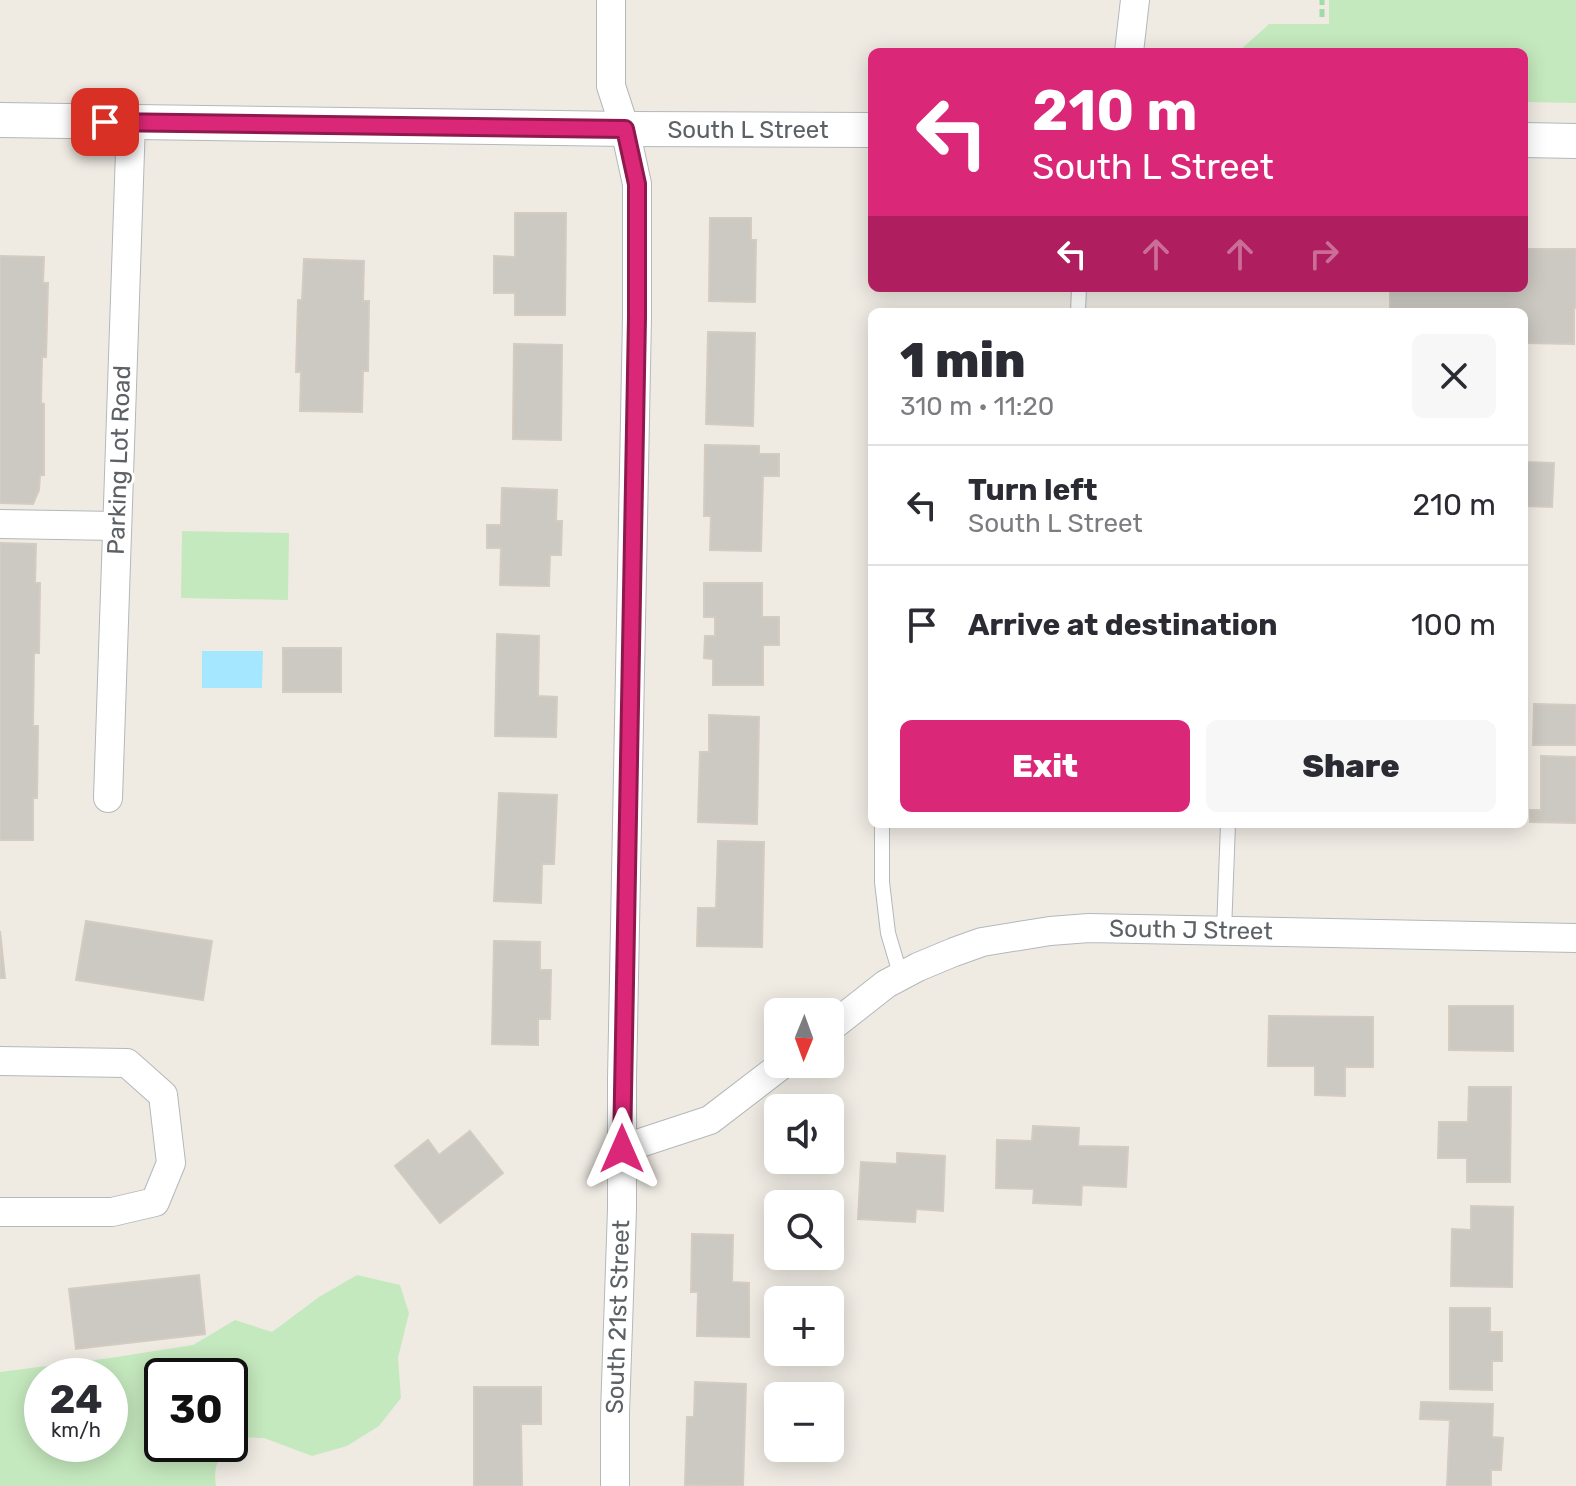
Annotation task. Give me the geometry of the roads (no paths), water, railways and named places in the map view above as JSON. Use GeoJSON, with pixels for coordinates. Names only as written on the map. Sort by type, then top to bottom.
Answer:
{"type":"FeatureCollection","features":[{"type":"Feature","properties":{"kind":"street","name":"South 21st Street"},"geometry":{"type":"LineString","coordinates":[[611,0],[611,86],[625,129],[637,184],[615,1486]]}},
{"type":"Feature","properties":{"kind":"street"},"geometry":{"type":"LineString","coordinates":[[1129,48],[1135,0]]}},
{"type":"Feature","properties":{"kind":"street","name":"South L Street"},"geometry":{"type":"LineString","coordinates":[[0,120],[868,130]]}},
{"type":"Feature","properties":{"kind":"street","name":"Parking Lot Road"},"geometry":{"type":"LineString","coordinates":[[108,798],[131,122]]}},
{"type":"Feature","properties":{"kind":"street"},"geometry":{"type":"LineString","coordinates":[[1528,140],[1576,141]]}},
{"type":"Feature","properties":{"kind":"street"},"geometry":{"type":"LineString","coordinates":[[0,524],[117,526]]}},
{"type":"Feature","properties":{"kind":"street","name":"South J Street"},"geometry":{"type":"LineString","coordinates":[[844,1017],[886,984],[925,964],[982,942],[1050,931],[1089,928],[1576,938]]}},
{"type":"Feature","properties":{"kind":"street"},"geometry":{"type":"LineString","coordinates":[[0,1061],[127,1063],[163,1095],[171,1163],[155,1202],[112,1212],[0,1212]]}},
{"type":"Feature","properties":{"kind":"street"},"geometry":{"type":"LineString","coordinates":[[622,1149],[710,1120],[765,1078]]}},
{"type":"Feature","properties":{"kind":"lane"},"geometry":{"type":"LineString","coordinates":[[882,828],[886,920],[901,977]]}},
{"type":"Feature","properties":{"kind":"lane"},"geometry":{"type":"LineString","coordinates":[[1224,931],[1228,828]]}},
{"type":"Feature","properties":{"kind":"water"},"geometry":{"type":"Polygon","coordinates":[[[202,651],[263,651],[262,688],[202,688],[202,651]]]}}]}
